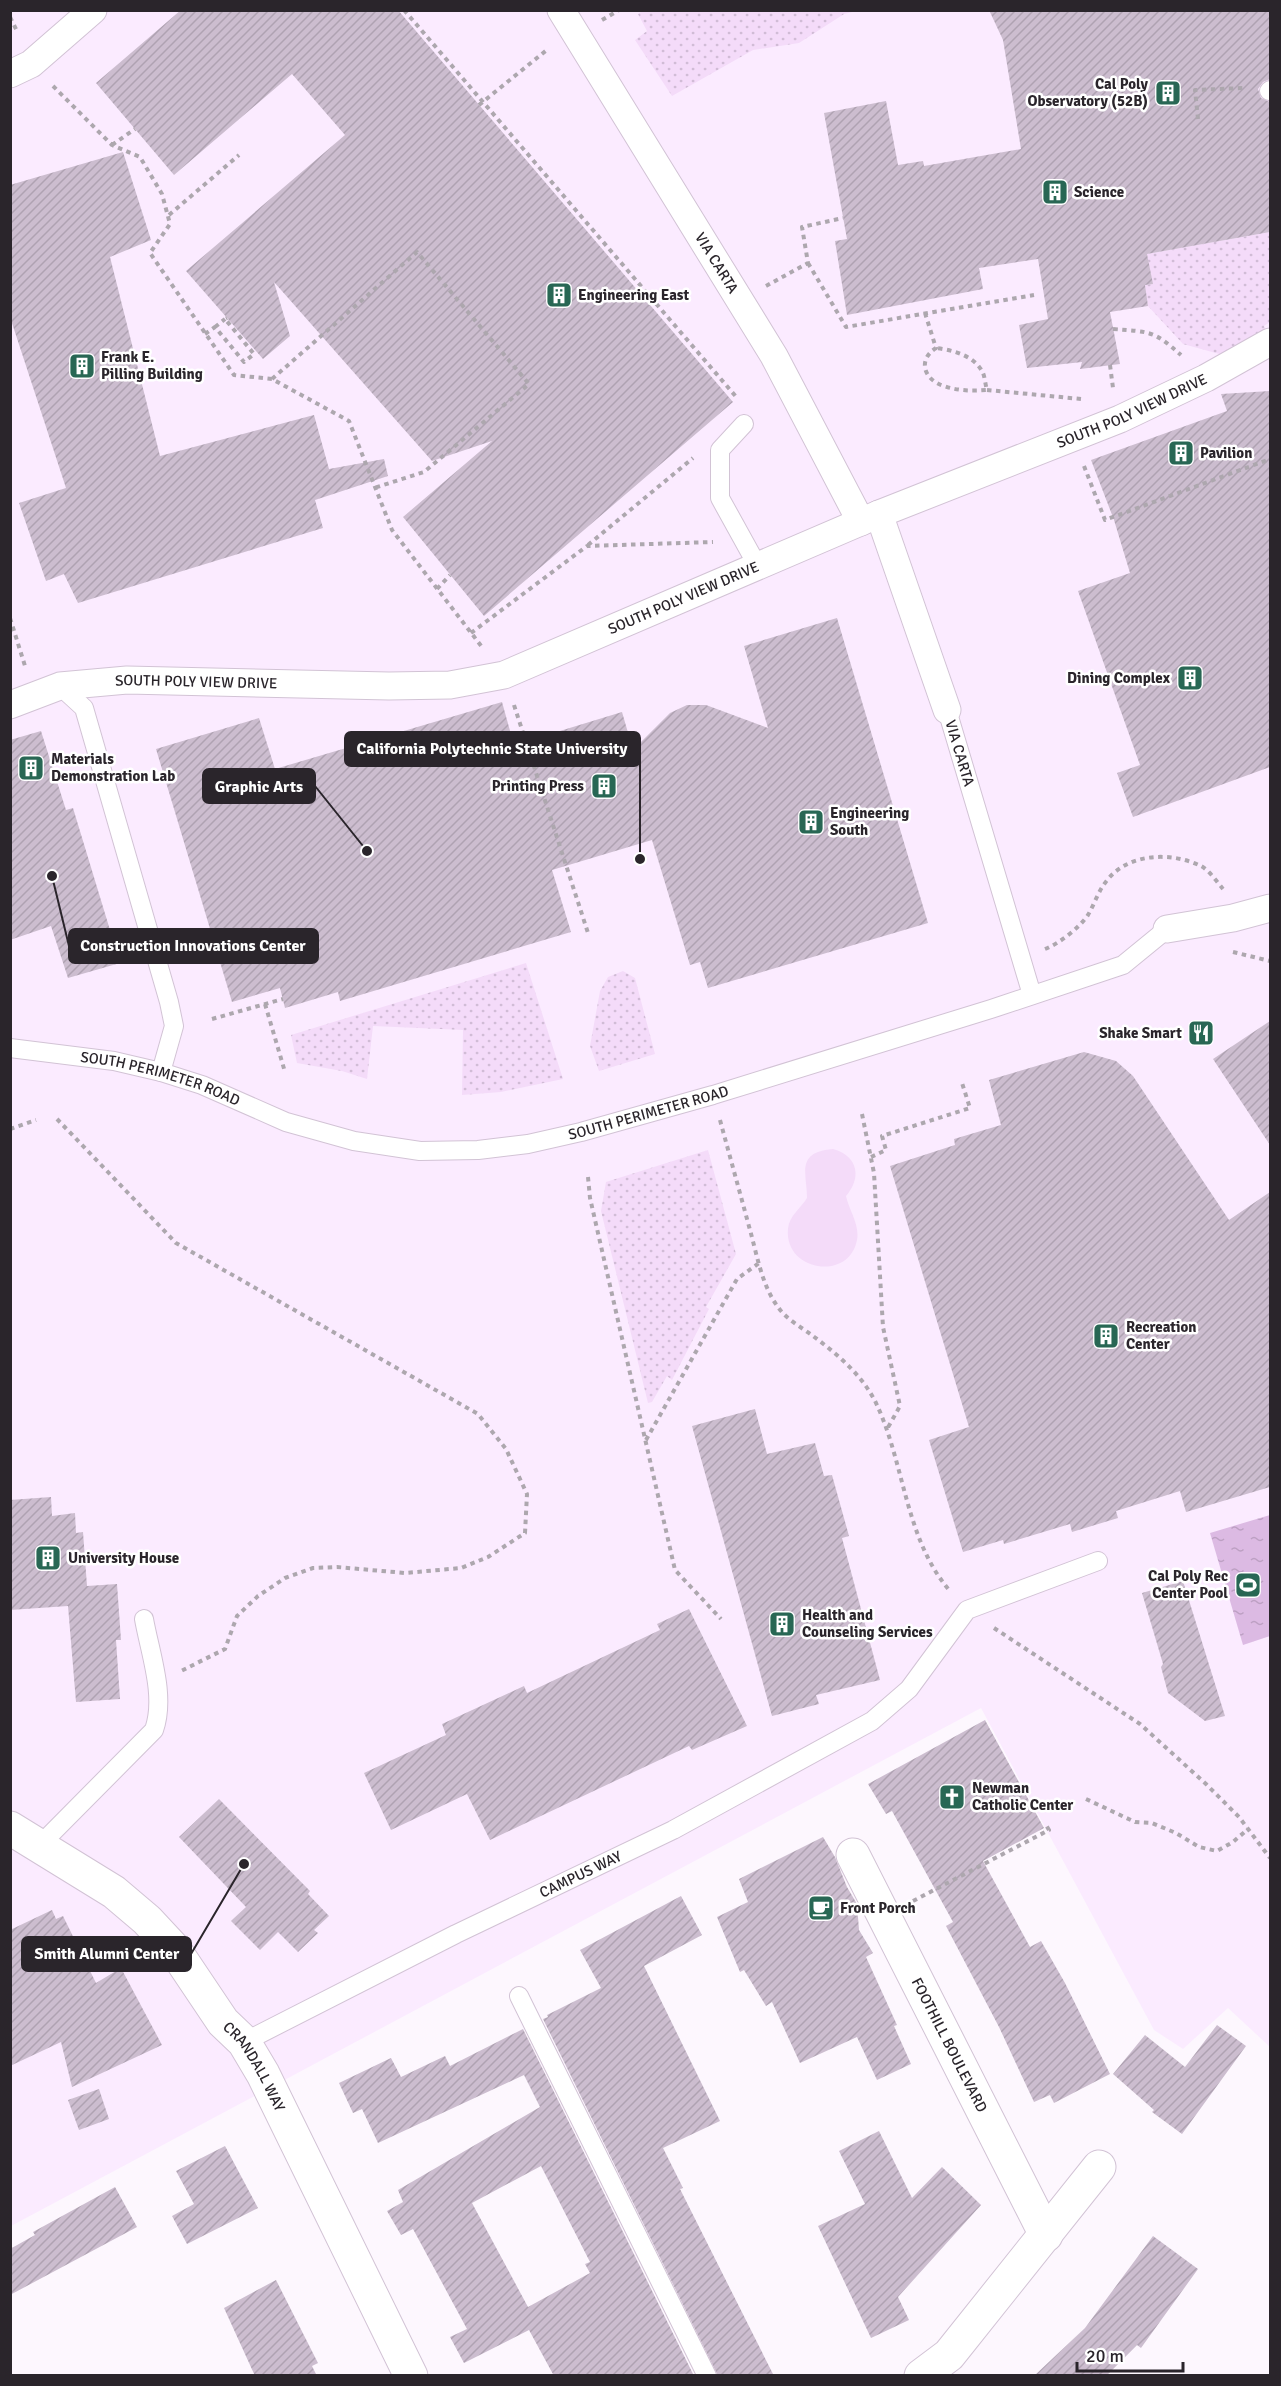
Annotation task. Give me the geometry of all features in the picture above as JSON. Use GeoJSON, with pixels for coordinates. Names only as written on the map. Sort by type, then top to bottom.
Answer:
{"type":"FeatureCollection","features":[{"type":"Feature","properties":{"kind":"street"},"geometry":{"type":"LineString","coordinates":[[21,69],[93,10]]}},
{"type":"Feature","properties":{"kind":"street","name":"VIA CARTA"},"geometry":{"type":"LineString","coordinates":[[561,10],[774,356],[870,518],[947,710]]}},
{"type":"Feature","properties":{"kind":"street","name":"SOUTH POLY VIEW DRIVE"},"geometry":{"type":"LineString","coordinates":[[10,705],[60,686],[127,680],[388,686],[450,685],[504,675],[870,518],[1120,419],[1206,378],[1270,342]]}},
{"type":"Feature","properties":{"kind":"street","name":"SOUTH PERIMETER ROAD"},"geometry":{"type":"LineString","coordinates":[[1167,929],[1233,918],[1270,908]]}},
{"type":"Feature","properties":{"kind":"street","name":"CRANDALL WAY"},"geometry":{"type":"LineString","coordinates":[[10,1828],[114,1892],[147,1920],[174,1949],[223,2022],[244,2042],[263,2074],[411,2376]]}},
{"type":"Feature","properties":{"kind":"street","name":"FOOTHILL BOULEVARD"},"geometry":{"type":"LineString","coordinates":[[853,1855],[1046,2235]]}},
{"type":"Feature","properties":{"kind":"street"},"geometry":{"type":"LineString","coordinates":[[921,2376],[949,2355],[1099,2167]]}},
{"type":"Feature","properties":{"kind":"lane"},"geometry":{"type":"LineString","coordinates":[[744,424],[720,450],[720,498],[757,565]]}},
{"type":"Feature","properties":{"kind":"lane"},"geometry":{"type":"LineString","coordinates":[[60,686],[84,708],[169,1002],[174,1026],[161,1071]]}},
{"type":"Feature","properties":{"kind":"lane","name":"VIA CARTA"},"geometry":{"type":"LineString","coordinates":[[947,710],[1032,995]]}},
{"type":"Feature","properties":{"kind":"lane","name":"SOUTH PERIMETER ROAD"},"geometry":{"type":"LineString","coordinates":[[10,1048],[104,1059],[161,1071],[202,1085],[286,1122],[354,1141],[420,1150],[478,1150],[528,1144],[713,1095],[1032,995],[1123,965],[1167,929]]}},
{"type":"Feature","properties":{"kind":"lane"},"geometry":{"type":"LineString","coordinates":[[967,1610],[1098,1561]]}},
{"type":"Feature","properties":{"kind":"lane","name":"CAMPUS WAY"},"geometry":{"type":"LineString","coordinates":[[244,2042],[456,1934],[673,1830],[872,1721],[909,1689],[967,1610]]}},
{"type":"Feature","properties":{"kind":"lane"},"geometry":{"type":"LineString","coordinates":[[40,1845],[154,1730],[159,1714],[156,1683],[144,1618]]}},
{"type":"Feature","properties":{"kind":"lane"},"geometry":{"type":"LineString","coordinates":[[519,1996],[707,2376]]}},
{"type":"Feature","properties":{"kind":"path"},"geometry":{"type":"LineString","coordinates":[[404,10],[737,397],[744,424]]}},
{"type":"Feature","properties":{"kind":"path"},"geometry":{"type":"LineString","coordinates":[[605,19],[619,10]]}},
{"type":"Feature","properties":{"kind":"path"},"geometry":{"type":"LineString","coordinates":[[479,105],[555,43]]}},
{"type":"Feature","properties":{"kind":"path"},"geometry":{"type":"LineString","coordinates":[[21,69],[112,145],[140,157],[162,194],[170,224],[150,253],[234,375],[272,379],[349,421],[392,530],[504,675],[589,936]]}},
{"type":"Feature","properties":{"kind":"path"},"geometry":{"type":"LineString","coordinates":[[1198,119],[1195,90],[1264,89]]}},
{"type":"Feature","properties":{"kind":"path"},"geometry":{"type":"LineString","coordinates":[[112,145],[135,129]]}},
{"type":"Feature","properties":{"kind":"path"},"geometry":{"type":"LineString","coordinates":[[168,215],[239,155]]}},
{"type":"Feature","properties":{"kind":"path"},"geometry":{"type":"LineString","coordinates":[[843,218],[802,227],[808,263],[846,327],[1034,295]]}},
{"type":"Feature","properties":{"kind":"path"},"geometry":{"type":"LineString","coordinates":[[272,379],[417,252],[529,384],[424,472],[374,488]]}},
{"type":"Feature","properties":{"kind":"path"},"geometry":{"type":"LineString","coordinates":[[782,278],[808,263]]}},
{"type":"Feature","properties":{"kind":"path"},"geometry":{"type":"LineString","coordinates":[[925,314],[936,348]]}},
{"type":"Feature","properties":{"kind":"path"},"geometry":{"type":"LineString","coordinates":[[205,334],[226,319],[254,354],[244,362],[215,327]]}},
{"type":"Feature","properties":{"kind":"path"},"geometry":{"type":"LineString","coordinates":[[1113,328],[1149,332],[1160,336],[1206,378]]}},
{"type":"Feature","properties":{"kind":"path"},"geometry":{"type":"LineString","coordinates":[[987,390],[982,370],[957,351],[936,348],[924,359],[931,378],[942,386],[964,391],[987,390],[1091,400]]}},
{"type":"Feature","properties":{"kind":"path"},"geometry":{"type":"LineString","coordinates":[[1110,365],[1113,393]]}},
{"type":"Feature","properties":{"kind":"path"},"geometry":{"type":"LineString","coordinates":[[471,633],[587,546],[696,455]]}},
{"type":"Feature","properties":{"kind":"path"},"geometry":{"type":"LineString","coordinates":[[1089,478],[1105,520],[1270,459]]}},
{"type":"Feature","properties":{"kind":"path"},"geometry":{"type":"LineString","coordinates":[[587,546],[724,542],[757,565]]}},
{"type":"Feature","properties":{"kind":"path"},"geometry":{"type":"LineString","coordinates":[[437,589],[450,575]]}},
{"type":"Feature","properties":{"kind":"path"},"geometry":{"type":"LineString","coordinates":[[10,618],[25,668],[60,686]]}},
{"type":"Feature","properties":{"kind":"path"},"geometry":{"type":"LineString","coordinates":[[1039,951],[1056,945],[1087,917],[1105,883],[1121,867],[1148,858],[1174,856],[1203,867],[1224,890],[1233,918]]}},
{"type":"Feature","properties":{"kind":"path"},"geometry":{"type":"LineString","coordinates":[[212,1019],[283,999]]}},
{"type":"Feature","properties":{"kind":"path"},"geometry":{"type":"LineString","coordinates":[[265,1004],[285,1072]]}},
{"type":"Feature","properties":{"kind":"path"},"geometry":{"type":"LineString","coordinates":[[871,1157],[886,1150],[882,1136],[970,1108],[962,1083]]}},
{"type":"Feature","properties":{"kind":"path"},"geometry":{"type":"LineString","coordinates":[[713,1095],[759,1263],[770,1295],[778,1308],[829,1348],[864,1381],[886,1431],[923,1551],[939,1578],[967,1610],[1140,1724],[1206,1784],[1248,1829],[1270,1858]]}},
{"type":"Feature","properties":{"kind":"path"},"geometry":{"type":"LineString","coordinates":[[862,1114],[874,1173],[883,1327],[900,1406],[886,1431]]}},
{"type":"Feature","properties":{"kind":"path"},"geometry":{"type":"LineString","coordinates":[[57,1119],[176,1243],[478,1414],[506,1449],[527,1494],[525,1533],[488,1557],[461,1568],[405,1573],[337,1567],[313,1568],[285,1578],[258,1596],[237,1616],[225,1649],[156,1683]]}},
{"type":"Feature","properties":{"kind":"path"},"geometry":{"type":"LineString","coordinates":[[10,1129],[36,1120]]}},
{"type":"Feature","properties":{"kind":"path"},"geometry":{"type":"LineString","coordinates":[[588,1177],[590,1198],[675,1570],[721,1619]]}},
{"type":"Feature","properties":{"kind":"path"},"geometry":{"type":"LineString","coordinates":[[645,1441],[737,1279],[759,1263]]}},
{"type":"Feature","properties":{"kind":"path"},"geometry":{"type":"LineString","coordinates":[[1086,1799],[1135,1822],[1152,1823],[1176,1833],[1199,1847],[1217,1851],[1233,1842],[1248,1829]]}},
{"type":"Feature","properties":{"kind":"path"},"geometry":{"type":"LineString","coordinates":[[884,1917],[1049,1830],[1046,1826]]}},
{"type":"Feature","properties":{"kind":"shaded area"},"geometry":{"type":"Polygon","coordinates":[[[11,11],[1270,11],[1270,2047],[1228,2008],[1183,2049],[1154,2030],[981,1708],[11,2226],[11,11]]]}},
{"type":"Feature","properties":{"kind":"shaded area"},"geometry":{"type":"Polygon","coordinates":[[[642,11],[856,11],[844,14],[799,43],[753,50],[672,96],[635,40],[647,31],[638,14],[642,11]]]}},
{"type":"Feature","properties":{"kind":"shaded area"},"geometry":{"type":"Polygon","coordinates":[[[1270,232],[1270,322],[1264,326],[1266,331],[1223,355],[1183,344],[1148,306],[1145,285],[1152,284],[1147,254],[1270,232]]]}},
{"type":"Feature","properties":{"kind":"shaded area"},"geometry":{"type":"Polygon","coordinates":[[[526,963],[563,1079],[501,1092],[462,1095],[463,1030],[373,1026],[367,1079],[342,1071],[297,1063],[291,1035],[526,963]]]}},
{"type":"Feature","properties":{"kind":"shaded area"},"geometry":{"type":"Polygon","coordinates":[[[623,971],[635,978],[655,1054],[599,1071],[590,1046],[600,991],[608,977],[623,971]]]}},
{"type":"Feature","properties":{"kind":"shaded area"},"geometry":{"type":"Polygon","coordinates":[[[833,1149],[848,1157],[855,1168],[854,1182],[846,1196],[858,1234],[852,1253],[842,1262],[831,1266],[818,1266],[806,1262],[796,1254],[789,1243],[788,1229],[793,1216],[807,1198],[805,1173],[808,1159],[821,1151],[833,1149]]]}},
{"type":"Feature","properties":{"kind":"shaded area"},"geometry":{"type":"Polygon","coordinates":[[[708,1150],[736,1254],[706,1307],[709,1309],[672,1380],[667,1376],[652,1402],[648,1403],[601,1211],[606,1182],[708,1150]]]}},
{"type":"Feature","properties":{"kind":"water","name":"Cal Poly Rec Center Pool"},"geometry":{"type":"Polygon","coordinates":[[[1270,1515],[1270,1636],[1243,1645],[1210,1533],[1270,1515]]]}},
{"type":"Feature","properties":{"kind":"building","name":"Engineering East"},"geometry":{"type":"Polygon","coordinates":[[[181,10],[398,10],[733,402],[484,616],[403,517],[492,441],[432,461],[274,282],[290,336],[263,359],[186,271],[345,135],[292,74],[174,175],[96,83],[181,10]]]}},
{"type":"Feature","properties":{"kind":"building","name":"Science"},"geometry":{"type":"Polygon","coordinates":[[[989,10],[1270,10],[1270,79],[1263,82],[1258,89],[1261,98],[1270,102],[1270,232],[1147,254],[1153,284],[1145,285],[1148,306],[1110,312],[1120,364],[1080,369],[1082,362],[1027,368],[1019,325],[1048,319],[1038,259],[979,268],[983,289],[847,315],[835,241],[847,239],[824,113],[886,101],[898,165],[923,161],[924,166],[1021,149],[1003,40],[989,10]]]}},
{"type":"Feature","properties":{"kind":"building","name":"Frank E. Pilling Building"},"geometry":{"type":"Polygon","coordinates":[[[123,152],[151,240],[110,257],[160,456],[314,415],[329,469],[384,459],[388,476],[315,500],[323,528],[78,603],[64,574],[46,581],[19,503],[66,488],[10,317],[10,185],[123,152]]]}},
{"type":"Feature","properties":{"kind":"building","name":"Dining Complex"},"geometry":{"type":"Polygon","coordinates":[[[1270,391],[1270,767],[1133,817],[1117,773],[1140,765],[1078,591],[1130,573],[1114,520],[1091,460],[1227,411],[1221,394],[1270,391]]]}},
{"type":"Feature","properties":{"kind":"building"},"geometry":{"type":"Polygon","coordinates":[[[837,618],[928,923],[708,988],[700,962],[690,965],[652,840],[552,870],[571,932],[340,1001],[338,992],[285,1008],[280,988],[232,1002],[156,749],[259,718],[275,769],[502,702],[514,745],[622,712],[633,750],[670,713],[687,705],[706,705],[768,728],[744,646],[837,618]]]}},
{"type":"Feature","properties":{"kind":"building"},"geometry":{"type":"Polygon","coordinates":[[[41,731],[66,810],[73,808],[120,963],[68,978],[51,926],[10,940],[10,740],[41,731]]]}},
{"type":"Feature","properties":{"kind":"building"},"geometry":{"type":"Polygon","coordinates":[[[1270,1021],[1270,1145],[1213,1059],[1270,1021]]]}},
{"type":"Feature","properties":{"kind":"building","name":"Recreation Center"},"geometry":{"type":"Polygon","coordinates":[[[1084,1052],[1116,1061],[1133,1076],[1229,1220],[1270,1192],[1270,1487],[1186,1512],[1180,1491],[1116,1511],[1118,1518],[1072,1532],[1070,1524],[1004,1544],[1003,1540],[963,1552],[929,1440],[969,1427],[890,1166],[955,1145],[954,1139],[1001,1125],[989,1080],[1084,1052]]]}},
{"type":"Feature","properties":{"kind":"building"},"geometry":{"type":"Polygon","coordinates":[[[755,1409],[767,1454],[815,1443],[824,1476],[832,1475],[849,1536],[842,1538],[880,1680],[816,1695],[819,1704],[772,1716],[692,1426],[755,1409]]]}},
{"type":"Feature","properties":{"kind":"building","name":"University House"},"geometry":{"type":"Polygon","coordinates":[[[51,1497],[52,1516],[75,1513],[76,1533],[83,1532],[87,1586],[117,1584],[121,1640],[116,1640],[120,1699],[76,1702],[68,1606],[10,1610],[10,1500],[51,1497]]]}},
{"type":"Feature","properties":{"kind":"building"},"geometry":{"type":"Polygon","coordinates":[[[1183,1581],[1225,1716],[1205,1721],[1168,1693],[1161,1667],[1163,1664],[1142,1593],[1183,1581]]]}},
{"type":"Feature","properties":{"kind":"building"},"geometry":{"type":"Polygon","coordinates":[[[689,1609],[747,1726],[692,1750],[689,1746],[490,1840],[467,1794],[391,1830],[364,1773],[446,1735],[442,1724],[524,1686],[527,1693],[660,1630],[657,1624],[689,1609]]]}},
{"type":"Feature","properties":{"kind":"building"},"geometry":{"type":"Polygon","coordinates":[[[985,1720],[1044,1828],[983,1861],[1030,1947],[1041,1941],[1065,1983],[1110,2074],[1054,2103],[1050,2095],[1034,2102],[999,2027],[946,1926],[953,1922],[892,1811],[886,1814],[868,1784],[985,1720]]]}},
{"type":"Feature","properties":{"kind":"building"},"geometry":{"type":"Polygon","coordinates":[[[219,1799],[310,1891],[308,1894],[329,1916],[314,1930],[318,1933],[298,1952],[278,1932],[260,1950],[231,1921],[246,1907],[179,1837],[219,1799]]]}},
{"type":"Feature","properties":{"kind":"building"},"geometry":{"type":"Polygon","coordinates":[[[823,1837],[857,1904],[859,1930],[873,1953],[866,1957],[897,2025],[894,2026],[911,2064],[877,2080],[857,2037],[800,2063],[772,2002],[766,2006],[744,1970],[740,1972],[717,1917],[748,1902],[739,1879],[823,1837]]]}},
{"type":"Feature","properties":{"kind":"building"},"geometry":{"type":"Polygon","coordinates":[[[681,1896],[702,1935],[644,1966],[720,2121],[663,2148],[683,2188],[680,2189],[774,2376],[718,2376],[543,2019],[601,1988],[580,1950],[681,1896]]]}},
{"type":"Feature","properties":{"kind":"building"},"geometry":{"type":"Polygon","coordinates":[[[52,1910],[56,1919],[63,1916],[96,1983],[121,1968],[162,2045],[72,2087],[61,2042],[10,2066],[10,1930],[52,1910]]]}},
{"type":"Feature","properties":{"kind":"building"},"geometry":{"type":"Polygon","coordinates":[[[1217,2025],[1246,2046],[1182,2134],[1152,2112],[1154,2110],[1113,2074],[1145,2035],[1185,2067],[1217,2025]]]}},
{"type":"Feature","properties":{"kind":"building"},"geometry":{"type":"Polygon","coordinates":[[[523,2029],[694,2376],[554,2376],[529,2330],[464,2363],[450,2337],[467,2329],[413,2229],[401,2235],[387,2211],[403,2202],[398,2190],[540,2107],[524,2075],[378,2143],[362,2109],[353,2113],[339,2083],[391,2058],[401,2077],[445,2056],[450,2066],[523,2029]],[[541,2166],[472,2203],[528,2307],[590,2273],[585,2264],[590,2262],[541,2166]]]}},
{"type":"Feature","properties":{"kind":"building"},"geometry":{"type":"Polygon","coordinates":[[[99,2089],[109,2119],[79,2130],[68,2100],[99,2089]]]}},
{"type":"Feature","properties":{"kind":"building"},"geometry":{"type":"Polygon","coordinates":[[[879,2131],[912,2198],[942,2167],[981,2205],[898,2297],[909,2320],[871,2338],[818,2226],[865,2204],[839,2151],[879,2131]]]}},
{"type":"Feature","properties":{"kind":"building"},"geometry":{"type":"Polygon","coordinates":[[[225,2146],[258,2208],[187,2244],[172,2216],[194,2204],[176,2171],[225,2146]]]}},
{"type":"Feature","properties":{"kind":"building"},"geometry":{"type":"Polygon","coordinates":[[[115,2187],[137,2227],[10,2295],[10,2249],[35,2235],[33,2232],[115,2187]]]}},
{"type":"Feature","properties":{"kind":"building"},"geometry":{"type":"Polygon","coordinates":[[[1153,2236],[1198,2269],[1141,2348],[1137,2345],[1106,2376],[1034,2376],[1085,2328],[1153,2236]]]}},
{"type":"Feature","properties":{"kind":"building"},"geometry":{"type":"Polygon","coordinates":[[[276,2280],[318,2363],[312,2366],[317,2376],[255,2376],[224,2308],[276,2280]]]}},
{"type":"Feature","properties":{"kind":"place","name":"Cal Poly Observatory (52B)"},"geometry":{"type":"Point","coordinates":[1168,93]}},
{"type":"Feature","properties":{"kind":"place","name":"Science"},"geometry":{"type":"Point","coordinates":[1055,192]}},
{"type":"Feature","properties":{"kind":"place","name":"Engineering East"},"geometry":{"type":"Point","coordinates":[559,295]}},
{"type":"Feature","properties":{"kind":"place","name":"Frank E. Pilling Building"},"geometry":{"type":"Point","coordinates":[82,366]}},
{"type":"Feature","properties":{"kind":"place","name":"Pavilion"},"geometry":{"type":"Point","coordinates":[1181,453]}},
{"type":"Feature","properties":{"kind":"place","name":"Dining Complex"},"geometry":{"type":"Point","coordinates":[1190,678]}},
{"type":"Feature","properties":{"kind":"place","name":"Materials Demonstration Lab"},"geometry":{"type":"Point","coordinates":[31,768]}},
{"type":"Feature","properties":{"kind":"place","name":"Printing Press"},"geometry":{"type":"Point","coordinates":[604,786]}},
{"type":"Feature","properties":{"kind":"place","name":"Engineering South"},"geometry":{"type":"Point","coordinates":[811,822]}},
{"type":"Feature","properties":{"kind":"place","name":"Graphic Arts"},"geometry":{"type":"Point","coordinates":[367,851]}},
{"type":"Feature","properties":{"kind":"place","name":"California Polytechnic State University"},"geometry":{"type":"Point","coordinates":[640,859]}},
{"type":"Feature","properties":{"kind":"place","name":"Construction Innovations Center"},"geometry":{"type":"Point","coordinates":[52,876]}},
{"type":"Feature","properties":{"kind":"place","name":"Shake Smart"},"geometry":{"type":"Point","coordinates":[1201,1033]}},
{"type":"Feature","properties":{"kind":"place","name":"Recreation Center"},"geometry":{"type":"Point","coordinates":[1106,1336]}},
{"type":"Feature","properties":{"kind":"place","name":"University House"},"geometry":{"type":"Point","coordinates":[48,1558]}},
{"type":"Feature","properties":{"kind":"place","name":"Cal Poly Rec Center Pool"},"geometry":{"type":"Point","coordinates":[1248,1585]}},
{"type":"Feature","properties":{"kind":"place","name":"Health and Counseling Services"},"geometry":{"type":"Point","coordinates":[782,1624]}},
{"type":"Feature","properties":{"kind":"place","name":"Newman Catholic Center"},"geometry":{"type":"Point","coordinates":[952,1797]}},
{"type":"Feature","properties":{"kind":"place","name":"Smith Alumni Center"},"geometry":{"type":"Point","coordinates":[244,1864]}},
{"type":"Feature","properties":{"kind":"place","name":"Front Porch"},"geometry":{"type":"Point","coordinates":[821,1908]}}]}
